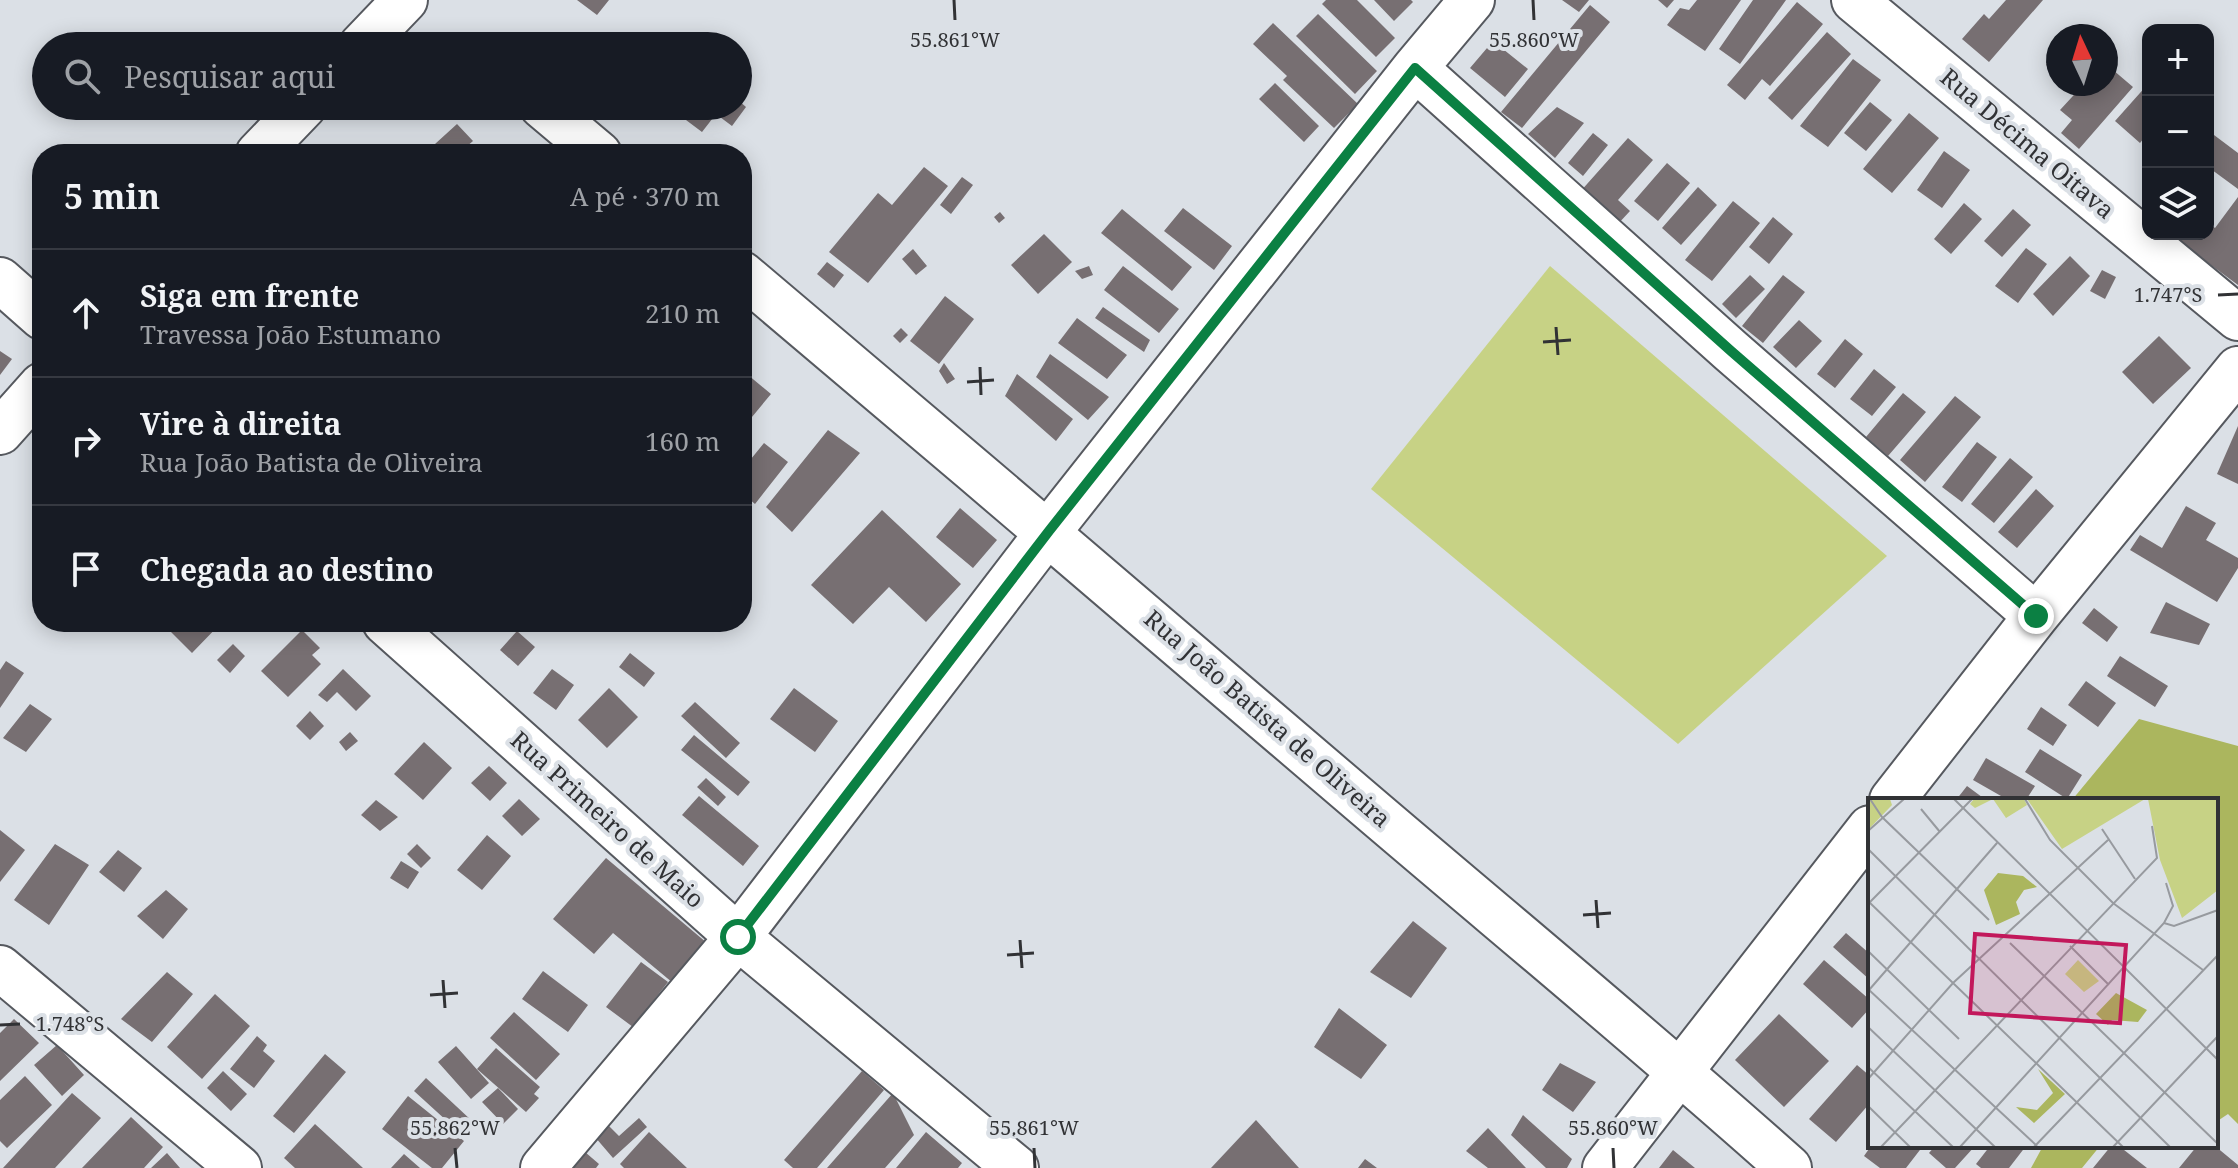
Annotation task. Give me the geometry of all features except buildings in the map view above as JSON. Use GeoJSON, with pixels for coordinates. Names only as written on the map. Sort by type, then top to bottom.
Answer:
{"type":"FeatureCollection","features":[{"type":"Feature","properties":{"kind":"street"},"geometry":{"type":"LineString","coordinates":[[374,32],[405,0]]}},
{"type":"Feature","properties":{"kind":"street"},"geometry":{"type":"LineString","coordinates":[[543,1168],[738,937],[1049,531],[1472,0]]}},
{"type":"Feature","properties":{"kind":"street","name":"Rua Décima Oitava"},"geometry":{"type":"LineString","coordinates":[[1854,0],[2238,318]]}},
{"type":"Feature","properties":{"kind":"street"},"geometry":{"type":"LineString","coordinates":[[1415,68],[1731,351],[2036,616]]}},
{"type":"Feature","properties":{"kind":"street"},"geometry":{"type":"LineString","coordinates":[[268,144],[291,120]]}},
{"type":"Feature","properties":{"kind":"street"},"geometry":{"type":"LineString","coordinates":[[559,120],[587,144]]}},
{"type":"Feature","properties":{"kind":"street"},"geometry":{"type":"LineString","coordinates":[[0,280],[32,308]]}},
{"type":"Feature","properties":{"kind":"street","name":"Rua João Batista de Oliveira"},"geometry":{"type":"LineString","coordinates":[[752,282],[1049,531],[1336,780],[1680,1071],[1789,1168]]}},
{"type":"Feature","properties":{"kind":"street"},"geometry":{"type":"LineString","coordinates":[[1894,798],[2036,616],[2238,369]]}},
{"type":"Feature","properties":{"kind":"street"},"geometry":{"type":"LineString","coordinates":[[0,432],[32,396]]}},
{"type":"Feature","properties":{"kind":"street","name":"Rua Primeiro de Maio"},"geometry":{"type":"LineString","coordinates":[[396,632],[738,937],[1016,1168]]}},
{"type":"Feature","properties":{"kind":"street"},"geometry":{"type":"LineString","coordinates":[[1605,1168],[1868,831]]}},
{"type":"Feature","properties":{"kind":"street"},"geometry":{"type":"LineString","coordinates":[[0,968],[239,1168]]}},
{"type":"Feature","properties":{"kind":"green space"},"geometry":{"type":"Polygon","coordinates":[[[1550,266],[1887,556],[1678,744],[1371,489],[1550,266]]]}},
{"type":"Feature","properties":{"kind":"green space"},"geometry":{"type":"Polygon","coordinates":[[[2139,719],[2238,746],[2238,1124],[2228,1114],[2218,1121],[2218,798],[2074,798],[2139,719]]]}},
{"type":"Feature","properties":{"kind":"green space"},"geometry":{"type":"Polygon","coordinates":[[[2042,1148],[2098,1148],[2082,1168],[2031,1168],[2042,1148]]]}},
{"type":"Feature","properties":{"kind":"route"},"geometry":{"type":"LineString","coordinates":[[738,937],[1049,531],[1415,68],[1731,351],[2036,616]]}}]}
